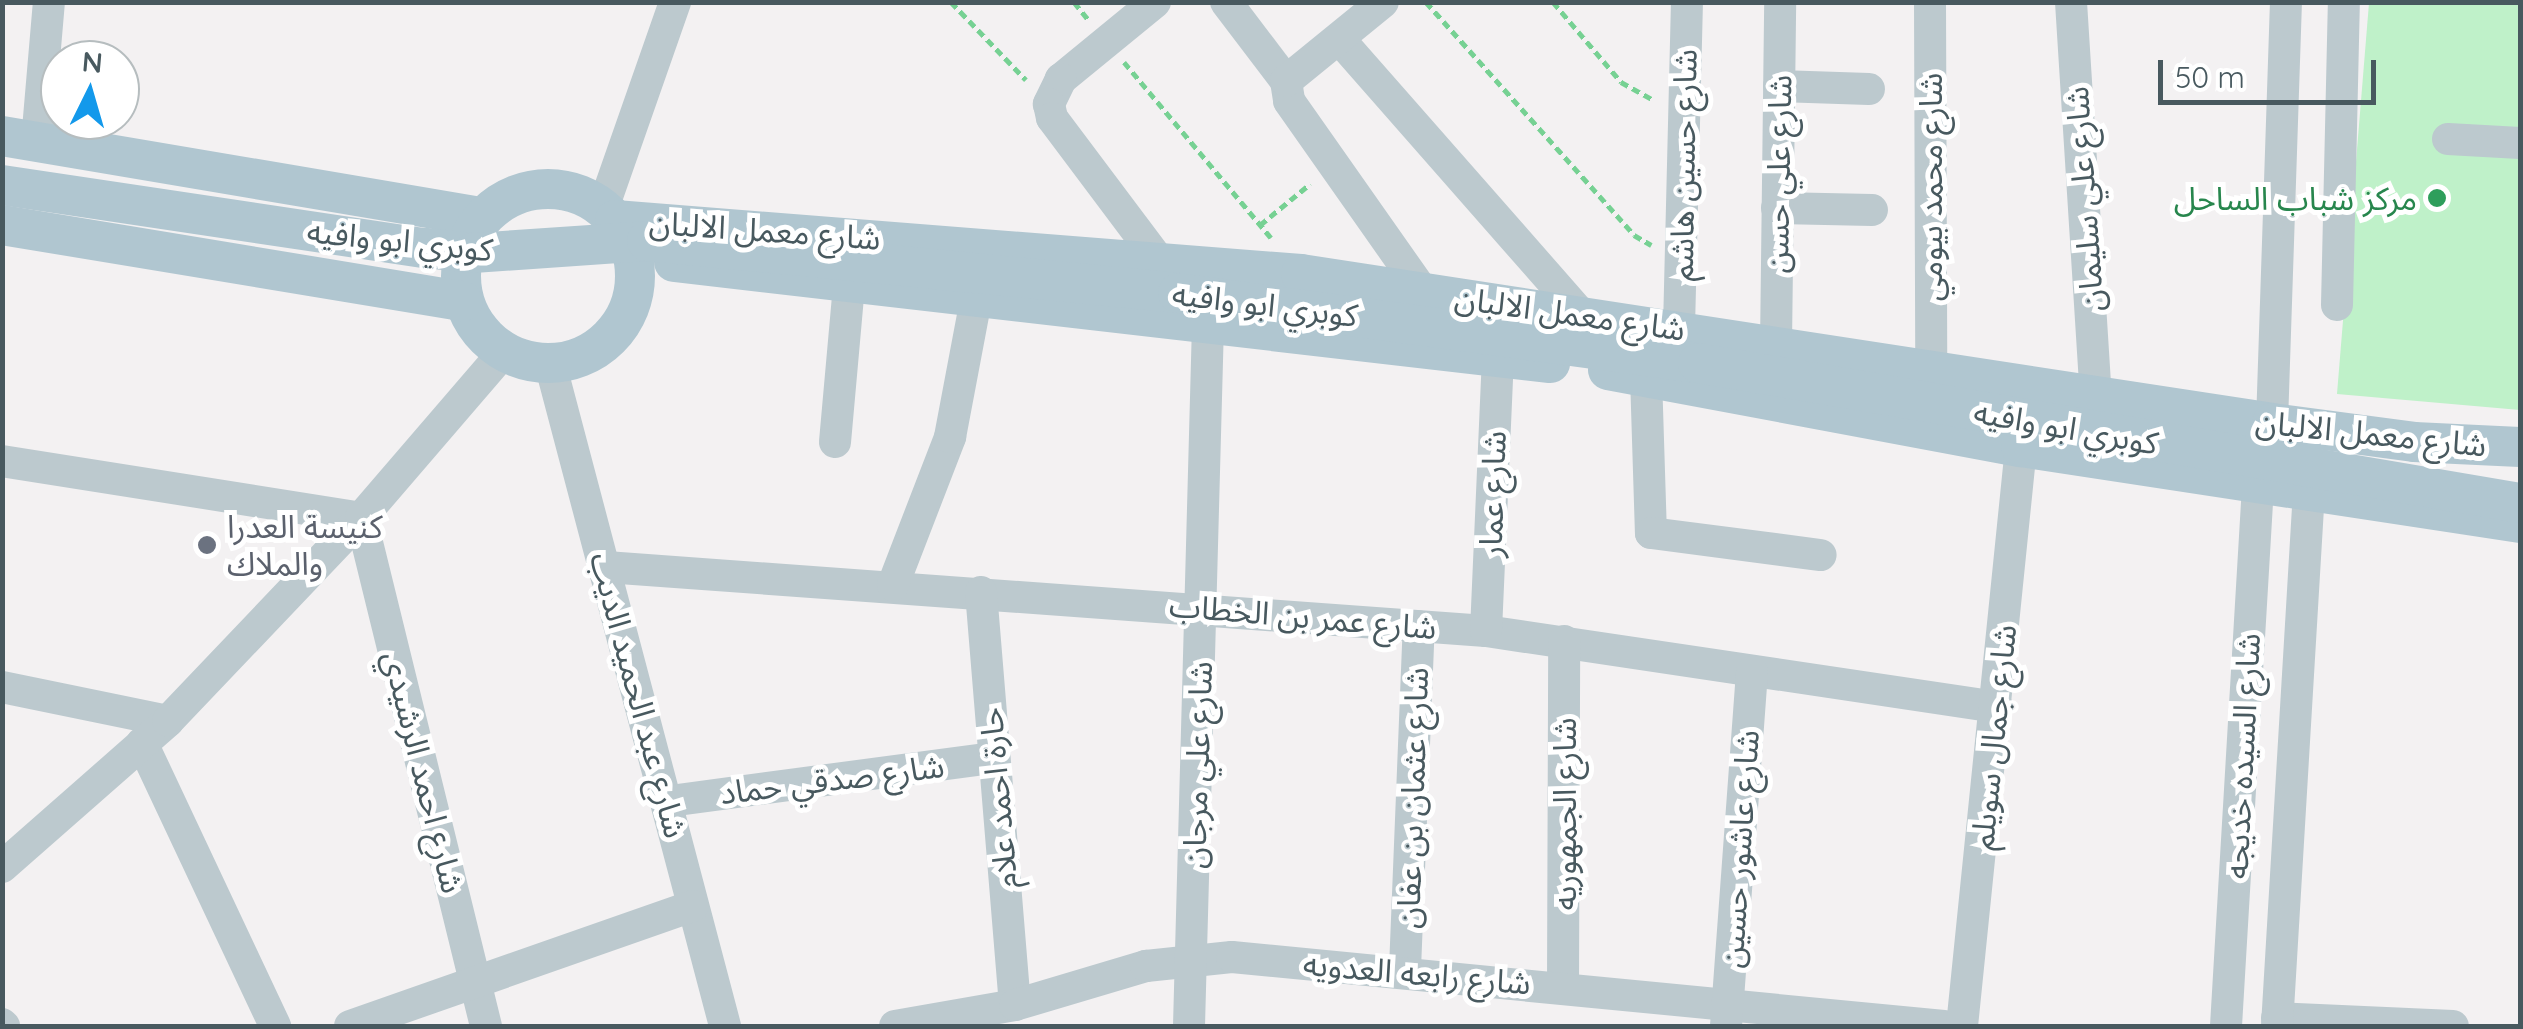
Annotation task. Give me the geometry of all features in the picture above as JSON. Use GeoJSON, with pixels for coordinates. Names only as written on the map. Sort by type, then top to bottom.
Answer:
{"type":"FeatureCollection","features":[{"type":"Feature","properties":{"kind":"main road"},"geometry":{"type":"LineString","coordinates":[[20,138],[483,217]]}},
{"type":"Feature","properties":{"kind":"main road","name":"كوبري ابو وافيه"},"geometry":{"type":"LineString","coordinates":[[2,185],[426,248],[473,252],[648,241],[1236,300],[1698,362],[2520,503]]}},
{"type":"Feature","properties":{"kind":"main road"},"geometry":{"type":"LineString","coordinates":[[541,189],[574,193],[609,214],[633,258],[634,288],[617,330],[580,357],[550,363],[504,352],[483,335],[464,300],[461,261],[483,217],[510,197],[541,189]]}},
{"type":"Feature","properties":{"kind":"main road","name":"شارع معمل الالبان"},"geometry":{"type":"LineString","coordinates":[[609,214],[1301,274],[1678,328],[1931,372],[2272,424],[2414,442],[2520,447]]}},
{"type":"Feature","properties":{"kind":"main road"},"geometry":{"type":"LineString","coordinates":[[2,224],[464,300]]}},
{"type":"Feature","properties":{"kind":"main road","name":"شارع معمل الالبان"},"geometry":{"type":"LineString","coordinates":[[633,258],[1646,376],[2021,447],[2520,523]]}},
{"type":"Feature","properties":{"kind":"main road"},"geometry":{"type":"LineString","coordinates":[[2131,462],[2136,403]]}},
{"type":"Feature","properties":{"kind":"main road"},"geometry":{"type":"LineString","coordinates":[[2414,442],[2520,472]]}},
{"type":"Feature","properties":{"kind":"street"},"geometry":{"type":"LineString","coordinates":[[20,138],[50,2]]}},
{"type":"Feature","properties":{"kind":"street"},"geometry":{"type":"LineString","coordinates":[[609,214],[675,2]]}},
{"type":"Feature","properties":{"kind":"street"},"geometry":{"type":"LineString","coordinates":[[1155,2],[1061,80],[1048,104],[1052,118],[1158,259]]}},
{"type":"Feature","properties":{"kind":"street"},"geometry":{"type":"LineString","coordinates":[[1226,2],[1286,81],[1289,101],[1424,293]]}},
{"type":"Feature","properties":{"kind":"street"},"geometry":{"type":"LineString","coordinates":[[1286,81],[1383,2]]}},
{"type":"Feature","properties":{"kind":"street","name":"شارع حسين هاشم"},"geometry":{"type":"LineString","coordinates":[[1678,328],[1686,2]]}},
{"type":"Feature","properties":{"kind":"street","name":"شارع علي حسن"},"geometry":{"type":"LineString","coordinates":[[1776,345],[1780,2]]}},
{"type":"Feature","properties":{"kind":"street","name":"شارع محمد بيومي"},"geometry":{"type":"LineString","coordinates":[[1930,2],[1931,372]]}},
{"type":"Feature","properties":{"kind":"street","name":"شارع علي سليمان"},"geometry":{"type":"LineString","coordinates":[[2071,2],[2096,396]]}},
{"type":"Feature","properties":{"kind":"street"},"geometry":{"type":"LineString","coordinates":[[2272,424],[2286,2]]}},
{"type":"Feature","properties":{"kind":"street"},"geometry":{"type":"LineString","coordinates":[[2337,305],[2344,2]]}},
{"type":"Feature","properties":{"kind":"street"},"geometry":{"type":"LineString","coordinates":[[1340,40],[1580,313]]}},
{"type":"Feature","properties":{"kind":"street"},"geometry":{"type":"LineString","coordinates":[[1779,86],[1868,89]]}},
{"type":"Feature","properties":{"kind":"street"},"geometry":{"type":"LineString","coordinates":[[2448,140],[2520,144]]}},
{"type":"Feature","properties":{"kind":"street"},"geometry":{"type":"LineString","coordinates":[[1778,208],[1872,210]]}},
{"type":"Feature","properties":{"kind":"street"},"geometry":{"type":"LineString","coordinates":[[835,442],[849,284]]}},
{"type":"Feature","properties":{"kind":"street"},"geometry":{"type":"LineString","coordinates":[[893,585],[950,438],[976,300]]}},
{"type":"Feature","properties":{"kind":"street","name":"شارع علي مرجان"},"geometry":{"type":"LineString","coordinates":[[1189,1026],[1208,324]]}},
{"type":"Feature","properties":{"kind":"street"},"geometry":{"type":"LineString","coordinates":[[2,867],[168,721],[362,518],[504,352]]}},
{"type":"Feature","properties":{"kind":"street","name":"شارع عمار"},"geometry":{"type":"LineString","coordinates":[[1486,631],[1498,356]]}},
{"type":"Feature","properties":{"kind":"street","name":"شارع عبد الحميد الديب"},"geometry":{"type":"LineString","coordinates":[[550,363],[670,800],[725,1026]]}},
{"type":"Feature","properties":{"kind":"street"},"geometry":{"type":"LineString","coordinates":[[1646,376],[1650,533],[1821,555]]}},
{"type":"Feature","properties":{"kind":"street","name":"شارع جمال سويلم"},"geometry":{"type":"LineString","coordinates":[[1962,1026],[2021,447]]}},
{"type":"Feature","properties":{"kind":"street"},"geometry":{"type":"LineString","coordinates":[[2,460],[362,518]]}},
{"type":"Feature","properties":{"kind":"street","name":"شارع السيده خديجه"},"geometry":{"type":"LineString","coordinates":[[2226,1026],[2258,485]]}},
{"type":"Feature","properties":{"kind":"street","name":"شارع السيده خديجه"},"geometry":{"type":"LineString","coordinates":[[2277,1022],[2309,490]]}},
{"type":"Feature","properties":{"kind":"street","name":"شارع احمد الرشيدي"},"geometry":{"type":"LineString","coordinates":[[362,518],[486,1026]]}},
{"type":"Feature","properties":{"kind":"street","name":"شارع عمر بن الخطاب"},"geometry":{"type":"LineString","coordinates":[[606,567],[1486,631],[1997,707]]}},
{"type":"Feature","properties":{"kind":"street","name":"حارة احمد علام"},"geometry":{"type":"LineString","coordinates":[[981,592],[1015,1005]]}},
{"type":"Feature","properties":{"kind":"street","name":"شارع عثمان بن عفان"},"geometry":{"type":"LineString","coordinates":[[1405,970],[1419,626]]}},
{"type":"Feature","properties":{"kind":"street","name":"شارع الجمهوريه"},"geometry":{"type":"LineString","coordinates":[[1563,987],[1564,641]]}},
{"type":"Feature","properties":{"kind":"street","name":"شارع عاشور حسين"},"geometry":{"type":"LineString","coordinates":[[1727,1016],[1752,672]]}},
{"type":"Feature","properties":{"kind":"street"},"geometry":{"type":"LineString","coordinates":[[2,687],[168,721]]}},
{"type":"Feature","properties":{"kind":"street"},"geometry":{"type":"LineString","coordinates":[[142,743],[275,1026]]}},
{"type":"Feature","properties":{"kind":"street","name":"شارع صدقي حماد"},"geometry":{"type":"LineString","coordinates":[[670,800],[994,758]]}},
{"type":"Feature","properties":{"kind":"street"},"geometry":{"type":"LineString","coordinates":[[350,1026],[693,906]]}},
{"type":"Feature","properties":{"kind":"street","name":"شارع رابعه العدويه"},"geometry":{"type":"LineString","coordinates":[[895,1026],[1015,1005],[1189,959],[1405,970],[1563,987],[1727,1016],[1944,1026]]}},
{"type":"Feature","properties":{"kind":"street"},"geometry":{"type":"LineString","coordinates":[[2277,1022],[2453,1026]]}},
{"type":"Feature","properties":{"kind":"path"},"geometry":{"type":"LineString","coordinates":[[951,2],[1048,104]]}},
{"type":"Feature","properties":{"kind":"path"},"geometry":{"type":"LineString","coordinates":[[1074,2],[1301,274]]}},
{"type":"Feature","properties":{"kind":"path"},"geometry":{"type":"LineString","coordinates":[[1426,2],[1634,235],[1680,260]]}},
{"type":"Feature","properties":{"kind":"path"},"geometry":{"type":"LineString","coordinates":[[1553,2],[1621,82],[1684,116]]}},
{"type":"Feature","properties":{"kind":"path"},"geometry":{"type":"LineString","coordinates":[[1260,225],[1335,163]]}},
{"type":"Feature","properties":{"kind":"green space","name":"مركز شباب الساحل"},"geometry":{"type":"Polygon","coordinates":[[[2369,3],[2520,3],[2520,410],[2337,394],[2369,3]]]}},
{"type":"Feature","properties":{"kind":"place","name":"مركز شباب الساحل"},"geometry":{"type":"Point","coordinates":[2437,198]}},
{"type":"Feature","properties":{"kind":"place","name":"كنيسة العدرا والملاك"},"geometry":{"type":"Point","coordinates":[207,545]}}]}
